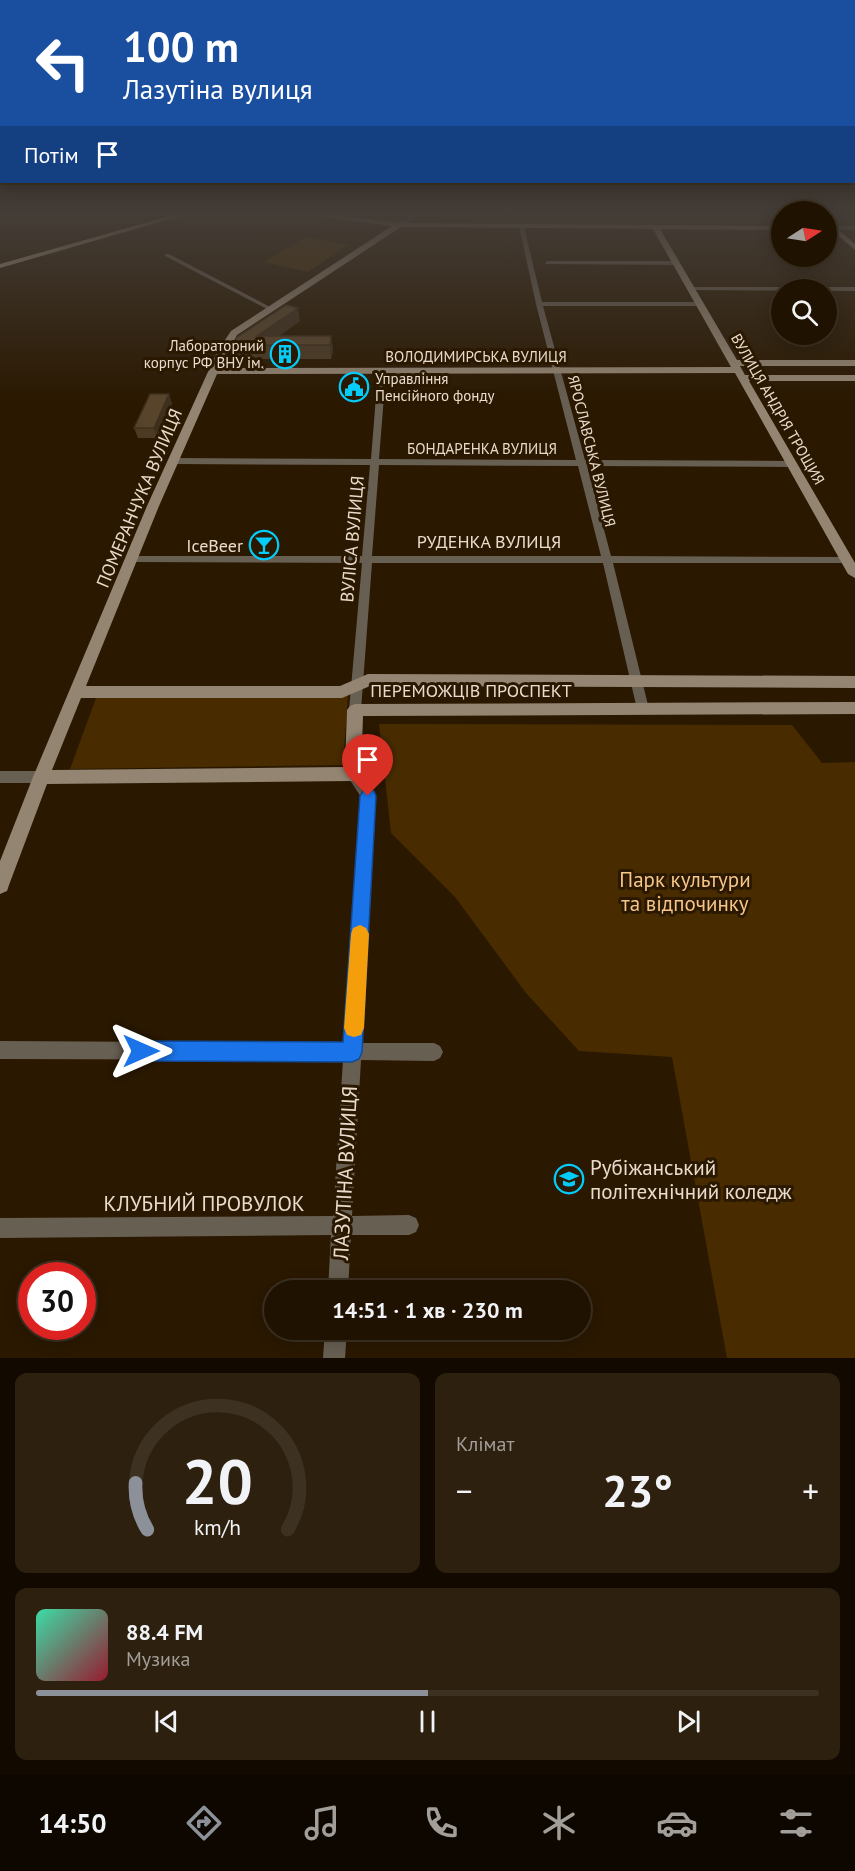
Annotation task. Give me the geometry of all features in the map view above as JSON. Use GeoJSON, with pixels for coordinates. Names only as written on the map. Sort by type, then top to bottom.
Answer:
{"type":"FeatureCollection","features":[{"type":"Feature","properties":{"kind":"street"},"geometry":{"type":"LineString","coordinates":[[208,276],[269,308]]}},
{"type":"Feature","properties":{"kind":"street","name":"ПОМЕРАНЧУКА ВУЛИЦЯ"},"geometry":{"type":"LineString","coordinates":[[0,885],[41,777],[172,461],[222,352],[234,333],[319,276]]}},
{"type":"Feature","properties":{"kind":"street","name":"ЯРОСЛАВСЬКА ВУЛИЦЯ"},"geometry":{"type":"LineString","coordinates":[[533,276],[643,709]]}},
{"type":"Feature","properties":{"kind":"street","name":"ВУЛИЦЯ АНДРІЯ ТРОЩИЯ"},"geometry":{"type":"LineString","coordinates":[[684,276],[855,574]]}},
{"type":"Feature","properties":{"kind":"street"},"geometry":{"type":"LineString","coordinates":[[691,289],[855,289]]}},
{"type":"Feature","properties":{"kind":"street"},"geometry":{"type":"LineString","coordinates":[[539,304],[700,304]]}},
{"type":"Feature","properties":{"kind":"street","name":"ВОЛОДИМИРСЬКА ВУЛИЦЯ"},"geometry":{"type":"LineString","coordinates":[[738,371],[855,363]]}},
{"type":"Feature","properties":{"kind":"street","name":"ВОЛОДИМИРСЬКА ВУЛИЦЯ"},"geometry":{"type":"LineString","coordinates":[[215,371],[738,371],[855,378]]}},
{"type":"Feature","properties":{"kind":"street","name":"ВУЛІСА ВУЛИЦЯ"},"geometry":{"type":"LineString","coordinates":[[355,710],[366,558],[380,424],[382,371]]}},
{"type":"Feature","properties":{"kind":"street","name":"БОНДАРЕНКА ВУЛИЦЯ"},"geometry":{"type":"LineString","coordinates":[[172,461],[580,461],[792,464]]}},
{"type":"Feature","properties":{"kind":"street","name":"РУДЕНКА ВУЛИЦЯ"},"geometry":{"type":"LineString","coordinates":[[132,559],[847,560]]}},
{"type":"Feature","properties":{"kind":"street","name":"ПЕРЕМОЖЦІВ ПРОСПЕКТ"},"geometry":{"type":"LineString","coordinates":[[76,692],[342,692],[357,683],[368,680],[855,682]]}},
{"type":"Feature","properties":{"kind":"street","name":"ПЕРЕМОЖЦІВ ПРОСПЕКТ"},"geometry":{"type":"LineString","coordinates":[[353,774],[355,710],[855,708]]}},
{"type":"Feature","properties":{"kind":"street"},"geometry":{"type":"LineString","coordinates":[[0,777],[353,774]]}},
{"type":"Feature","properties":{"kind":"street","name":"ЛАЗУТІНА ВУЛИЦЯ"},"geometry":{"type":"LineString","coordinates":[[339,1280],[368,796],[353,774]]}},
{"type":"Feature","properties":{"kind":"street"},"geometry":{"type":"LineString","coordinates":[[0,1050],[434,1053]]}},
{"type":"Feature","properties":{"kind":"street","name":"КЛУБНИЙ ПРОВУЛОК"},"geometry":{"type":"LineString","coordinates":[[0,1228],[409,1225]]}},
{"type":"Feature","properties":{"kind":"street"},"geometry":{"type":"LineString","coordinates":[[334,1358],[335,1340]]}},
{"type":"Feature","properties":{"kind":"green space"},"geometry":{"type":"Polygon","coordinates":[[[348,695],[343,765],[70,769],[96,698],[348,695]]]}},
{"type":"Feature","properties":{"kind":"green space","name":"Парк культури та відпочинку"},"geometry":{"type":"Polygon","coordinates":[[[379,724],[792,725],[822,763],[855,762],[855,1358],[727,1358],[672,1057],[579,1051],[526,993],[455,897],[391,833],[379,724]]]}},
{"type":"Feature","properties":{"kind":"building"},"geometry":{"type":"Polygon","coordinates":[[[286,305],[298,308],[257,336],[331,336],[330,345],[233,345],[237,337],[286,305]]]}},
{"type":"Feature","properties":{"kind":"building"},"geometry":{"type":"Polygon","coordinates":[[[150,394],[169,394],[154,428],[134,428],[150,394]]]}},
{"type":"Feature","properties":{"kind":"slow traffic"},"geometry":{"type":"LineString","coordinates":[[354,1028],[360,934]]}},
{"type":"Feature","properties":{"kind":"place","name":"Лабораторний корпус РФ ВНУ ім."},"geometry":{"type":"Point","coordinates":[285,354]}},
{"type":"Feature","properties":{"kind":"place","name":"Управління Пенсійного фонду"},"geometry":{"type":"Point","coordinates":[354,387]}},
{"type":"Feature","properties":{"kind":"place","name":"IceBeer"},"geometry":{"type":"Point","coordinates":[264,545]}},
{"type":"Feature","properties":{"kind":"place","name":"Рубіжанський політехнічний коледж"},"geometry":{"type":"Point","coordinates":[569,1179]}},
{"type":"Feature","properties":{"kind":"route"},"geometry":{"type":"LineString","coordinates":[[141,1051],[352,1052],[368,796]]}}]}
